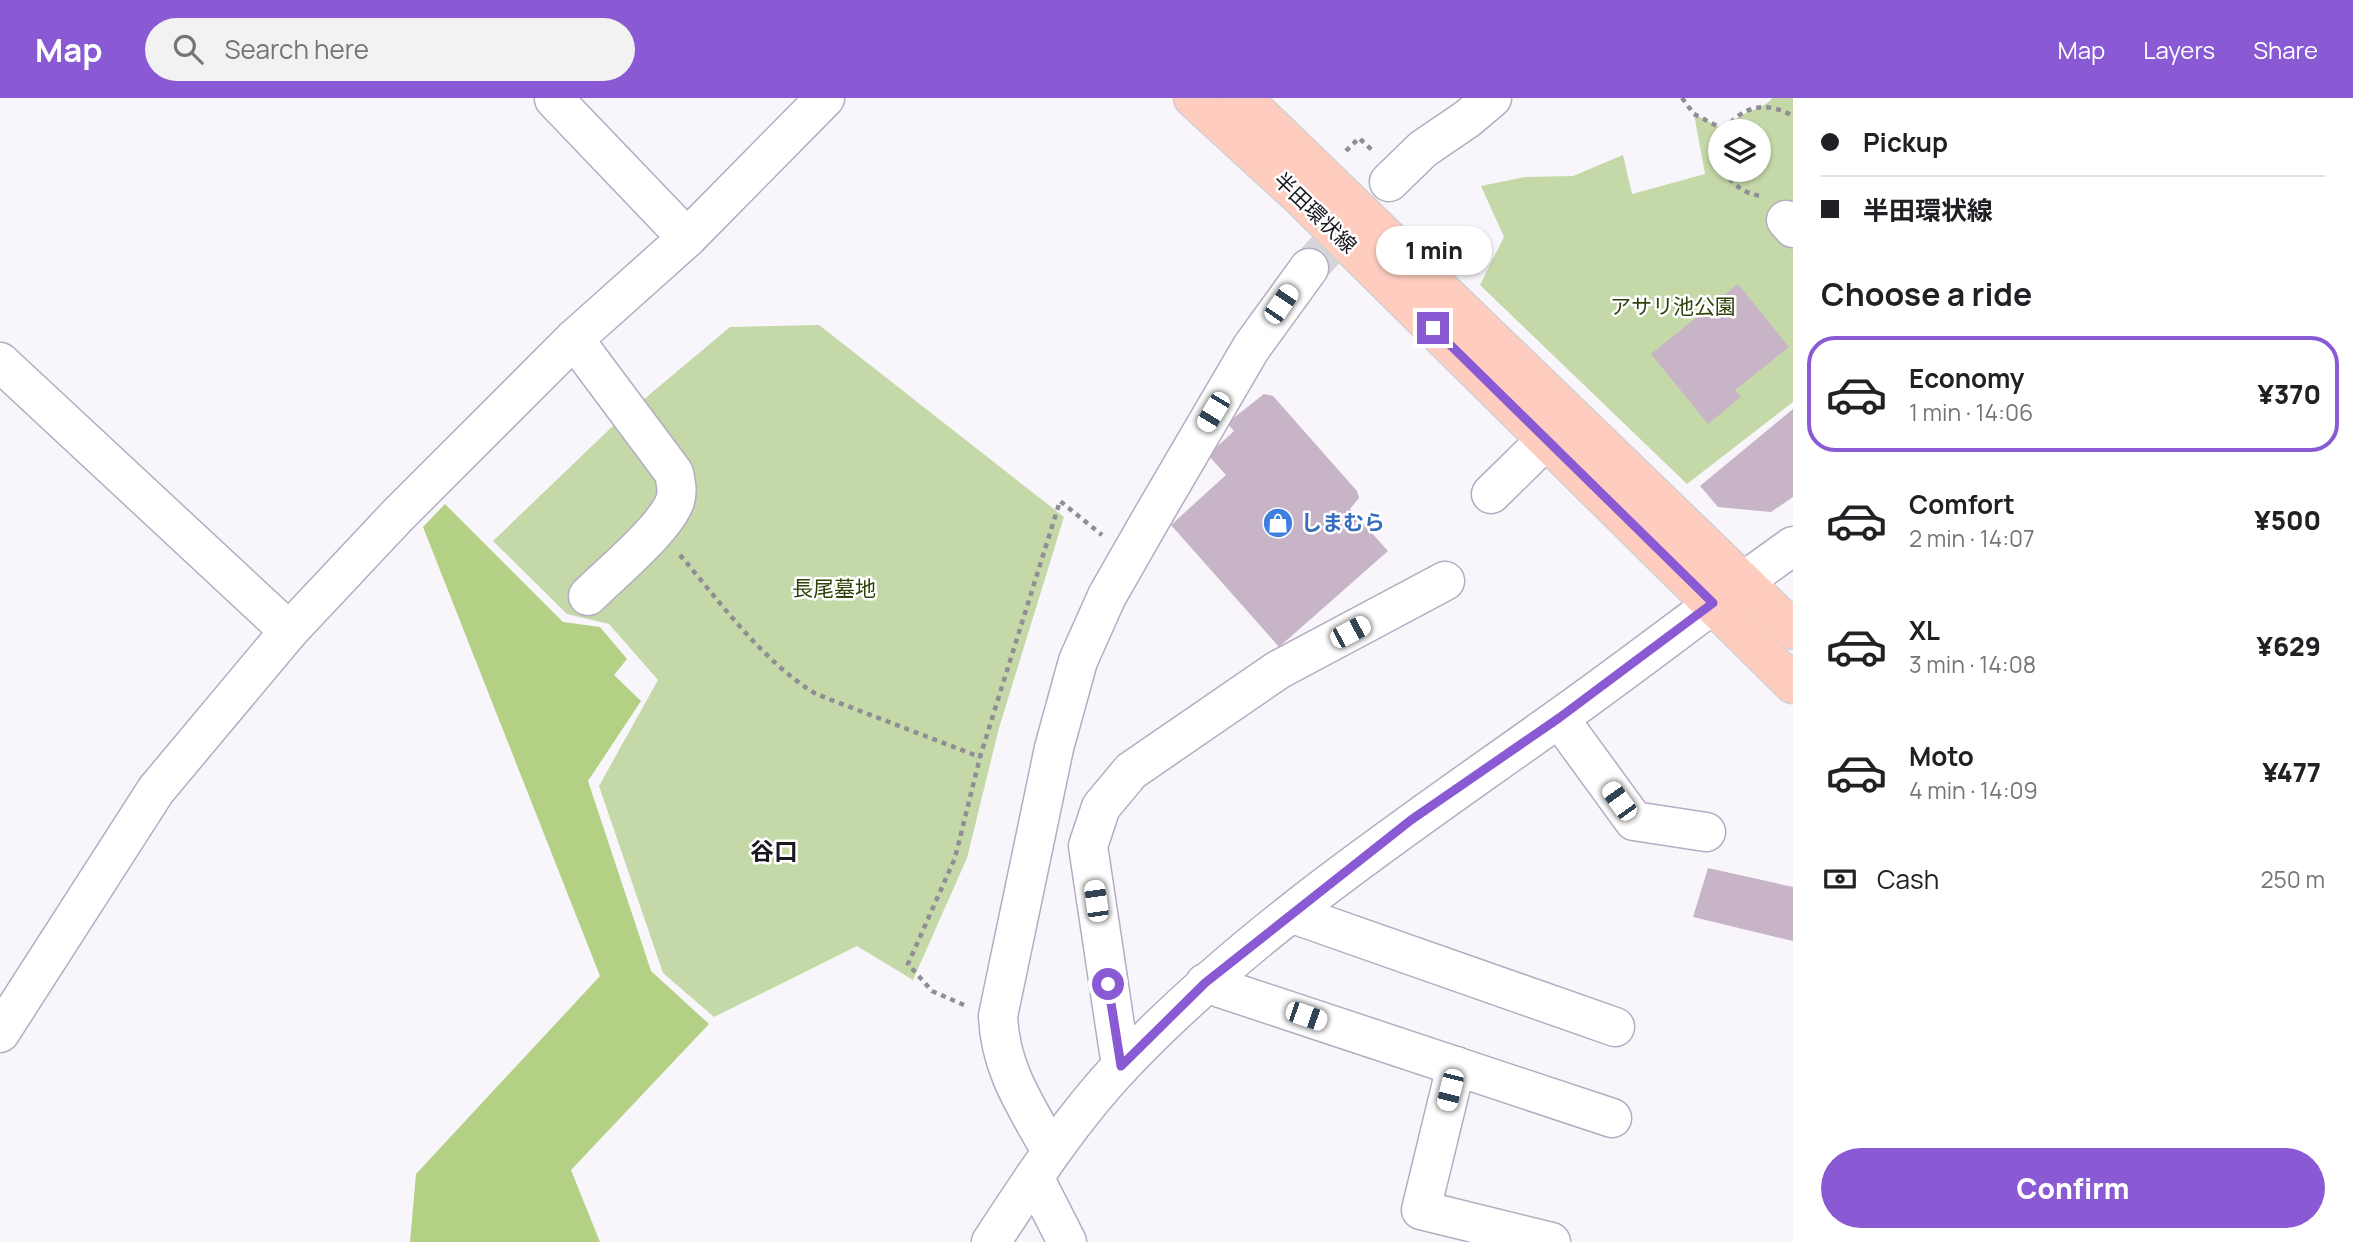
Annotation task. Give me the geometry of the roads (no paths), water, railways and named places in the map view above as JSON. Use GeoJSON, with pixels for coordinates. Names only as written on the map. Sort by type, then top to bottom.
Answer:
{"type":"FeatureCollection","features":[{"type":"Feature","properties":{"kind":"main road","name":"半田環状線"},"geometry":{"type":"LineString","coordinates":[[1193,98],[1301,197],[1546,440],[1728,593],[1793,630]]}},
{"type":"Feature","properties":{"kind":"main road","name":"半田環状線"},"geometry":{"type":"LineString","coordinates":[[1242,98],[1728,593],[1793,684]]}},
{"type":"Feature","properties":{"kind":"street"},"geometry":{"type":"LineString","coordinates":[[0,1033],[156,790],[289,631],[398,515],[574,340],[687,238],[825,98]]}},
{"type":"Feature","properties":{"kind":"street"},"geometry":{"type":"LineString","coordinates":[[1389,182],[1423,149],[1492,98]]}},
{"type":"Feature","properties":{"kind":"street"},"geometry":{"type":"LineString","coordinates":[[554,99],[687,238]]}},
{"type":"Feature","properties":{"kind":"street"},"geometry":{"type":"LineString","coordinates":[[1067,1242],[1043,1164],[999,1044],[999,1016],[1054,748],[1078,661],[1129,556],[1251,348],[1309,268]]}},
{"type":"Feature","properties":{"kind":"street"},"geometry":{"type":"LineString","coordinates":[[574,340],[674,473],[677,488],[675,502],[656,528],[588,596]]}},
{"type":"Feature","properties":{"kind":"street"},"geometry":{"type":"LineString","coordinates":[[0,362],[289,631]]}},
{"type":"Feature","properties":{"kind":"street"},"geometry":{"type":"LineString","coordinates":[[1491,494],[1546,440]]}},
{"type":"Feature","properties":{"kind":"street"},"geometry":{"type":"LineString","coordinates":[[991,1242],[1043,1164],[1121,1066],[1205,983],[1411,820],[1559,718],[1793,546]]}},
{"type":"Feature","properties":{"kind":"street"},"geometry":{"type":"LineString","coordinates":[[1121,1066],[1088,846],[1101,807],[1131,771],[1278,670],[1445,581]]}},
{"type":"Feature","properties":{"kind":"street"},"geometry":{"type":"LineString","coordinates":[[1559,718],[1634,821],[1706,832]]}},
{"type":"Feature","properties":{"kind":"street"},"geometry":{"type":"LineString","coordinates":[[1293,914],[1615,1027]]}},
{"type":"Feature","properties":{"kind":"street"},"geometry":{"type":"LineString","coordinates":[[1205,983],[1612,1118]]}},
{"type":"Feature","properties":{"kind":"street"},"geometry":{"type":"LineString","coordinates":[[1456,1066],[1421,1210],[1551,1242]]}},
{"type":"Feature","properties":{"kind":"tunnel"},"geometry":{"type":"LineString","coordinates":[[1309,268],[1389,182]]}},
{"type":"Feature","properties":{"kind":"place","name":"しまむら"},"geometry":{"type":"Point","coordinates":[1278,523]}},
{"type":"Feature","properties":{"kind":"district","name":"谷口"},"geometry":{"type":"Point","coordinates":[774,852]}},
{"type":"Feature","properties":{"kind":"park label","name":"アサリ池公園"},"geometry":{"type":"Point","coordinates":[1673,307]}},
{"type":"Feature","properties":{"kind":"park label","name":"長尾墓地"},"geometry":{"type":"Point","coordinates":[834,589]}}]}
